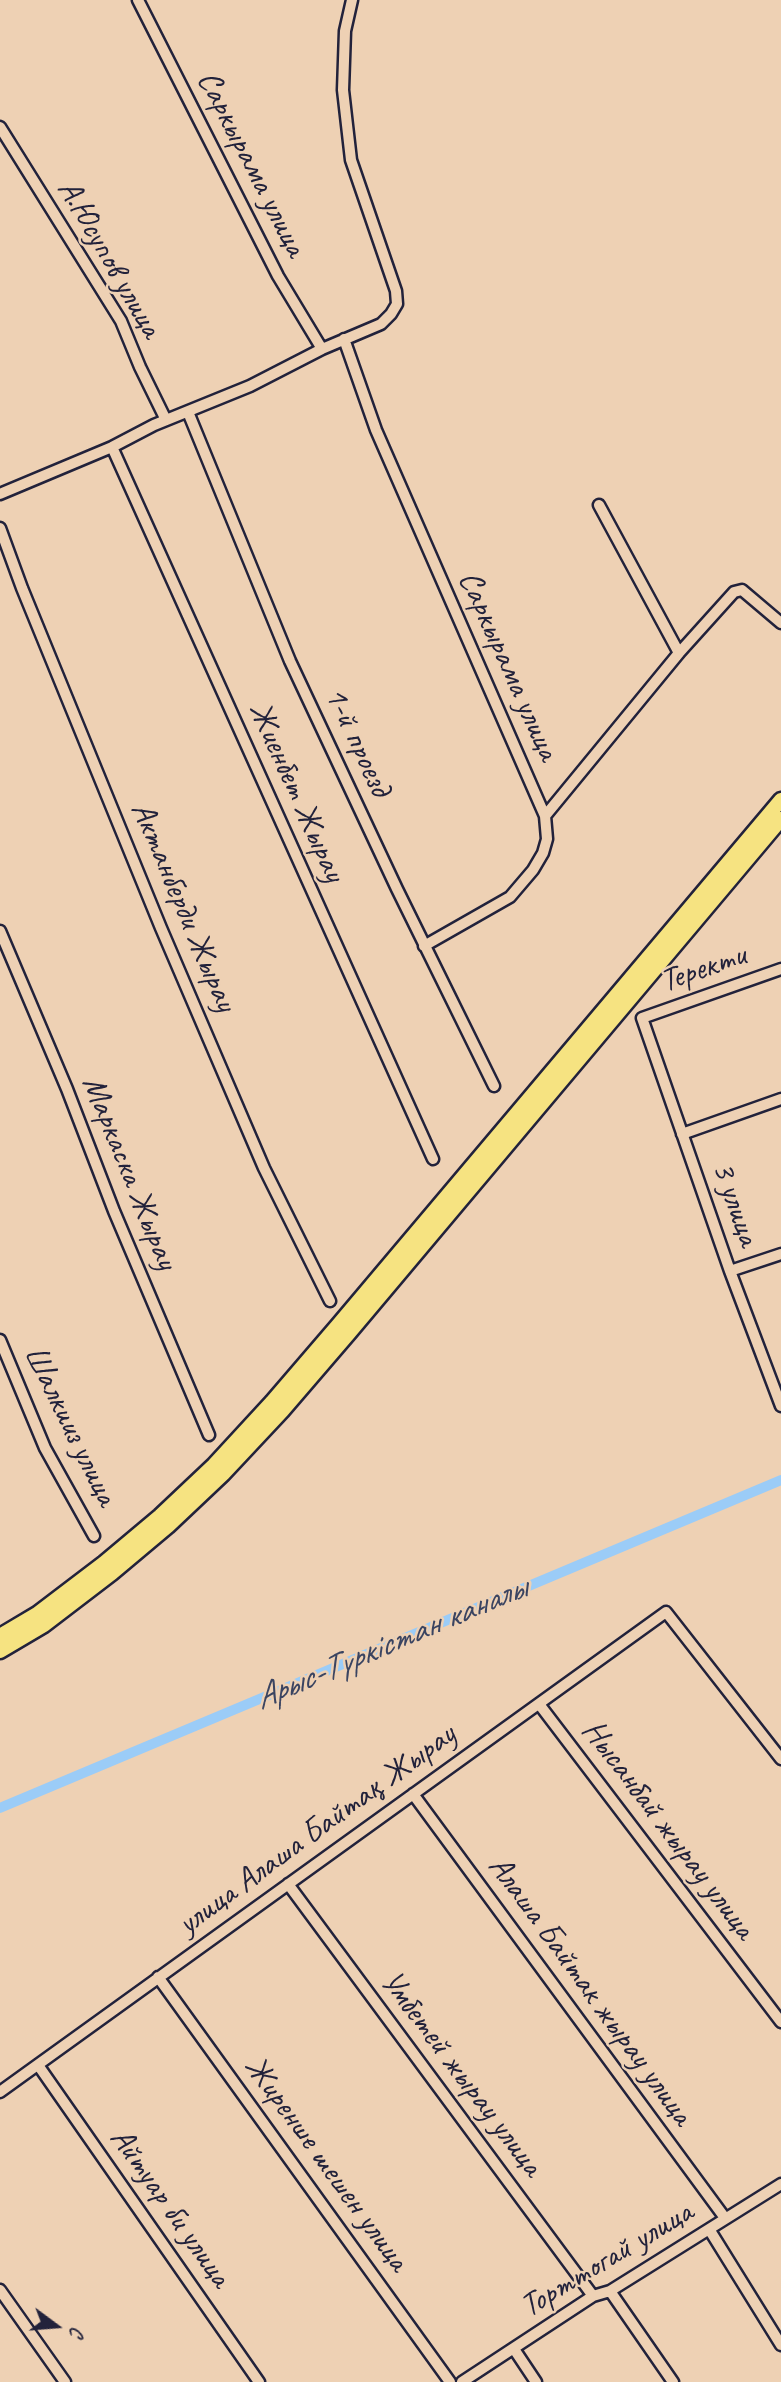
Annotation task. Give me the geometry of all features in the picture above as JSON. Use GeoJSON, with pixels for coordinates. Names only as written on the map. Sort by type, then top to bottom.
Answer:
{"type":"FeatureCollection","features":[{"type":"Feature","properties":{"kind":"highway"},"geometry":{"type":"LineString","coordinates":[[0,1636],[37,1614],[104,1563],[160,1517],[214,1465],[339,1324],[781,800]]}},
{"type":"Feature","properties":{"kind":"highway"},"geometry":{"type":"LineString","coordinates":[[0,1651],[44,1625],[112,1573],[168,1526],[223,1474],[349,1332],[781,819]]}},
{"type":"Feature","properties":{"kind":"street","name":"Саркырама улица"},"geometry":{"type":"LineString","coordinates":[[138,0],[278,276],[322,349]]}},
{"type":"Feature","properties":{"kind":"street"},"geometry":{"type":"LineString","coordinates":[[0,494],[112,447],[166,420],[250,386],[322,349],[382,324],[397,304],[396,291],[351,160],[342,90],[348,2]]}},
{"type":"Feature","properties":{"kind":"street","name":"А.Юсупов улица"},"geometry":{"type":"LineString","coordinates":[[0,127],[121,321],[166,420]]}},
{"type":"Feature","properties":{"kind":"street","name":"Саркырама улица"},"geometry":{"type":"LineString","coordinates":[[344,340],[376,429],[545,816],[679,653],[734,592],[742,590],[781,623]]}},
{"type":"Feature","properties":{"kind":"street","name":"1-й проезд"},"geometry":{"type":"LineString","coordinates":[[188,412],[290,661],[424,946],[494,1086]]}},
{"type":"Feature","properties":{"kind":"street","name":"Жиенбет Жырау"},"geometry":{"type":"LineString","coordinates":[[112,447],[433,1159]]}},
{"type":"Feature","properties":{"kind":"street"},"geometry":{"type":"LineString","coordinates":[[599,505],[679,653]]}},
{"type":"Feature","properties":{"kind":"street","name":"Актанберди Жырау"},"geometry":{"type":"LineString","coordinates":[[0,528],[156,916],[264,1168],[330,1301]]}},
{"type":"Feature","properties":{"kind":"street"},"geometry":{"type":"LineString","coordinates":[[424,946],[510,897],[533,870],[543,853],[547,839],[545,816]]}},
{"type":"Feature","properties":{"kind":"street","name":"Маркаска Жырау"},"geometry":{"type":"LineString","coordinates":[[0,931],[209,1435]]}},
{"type":"Feature","properties":{"kind":"street","name":"Теректи"},"geometry":{"type":"LineString","coordinates":[[642,1018],[781,969]]}},
{"type":"Feature","properties":{"kind":"street","name":"3 улица"},"geometry":{"type":"LineString","coordinates":[[642,1018],[730,1271],[781,1406]]}},
{"type":"Feature","properties":{"kind":"street"},"geometry":{"type":"LineString","coordinates":[[682,1133],[781,1099]]}},
{"type":"Feature","properties":{"kind":"street"},"geometry":{"type":"LineString","coordinates":[[730,1271],[781,1254]]}},
{"type":"Feature","properties":{"kind":"street","name":"Шалкииз улица"},"geometry":{"type":"LineString","coordinates":[[0,1339],[45,1448],[94,1536]]}},
{"type":"Feature","properties":{"kind":"street","name":"улица Алаша Байтақ Жырау"},"geometry":{"type":"LineString","coordinates":[[0,2092],[666,1612],[781,1759]]}},
{"type":"Feature","properties":{"kind":"street","name":"Нысанбай жырау улица"},"geometry":{"type":"LineString","coordinates":[[539,1704],[781,2022]]}},
{"type":"Feature","properties":{"kind":"street","name":"Алаша Байтак жырау улица"},"geometry":{"type":"LineString","coordinates":[[413,1794],[725,2218]]}},
{"type":"Feature","properties":{"kind":"street","name":"Умбетей жырау улица"},"geometry":{"type":"LineString","coordinates":[[288,1884],[593,2296]]}},
{"type":"Feature","properties":{"kind":"street","name":"Жиренше шешен улица"},"geometry":{"type":"LineString","coordinates":[[158,1977],[450,2382]]}},
{"type":"Feature","properties":{"kind":"street","name":"Айтуар би улица"},"geometry":{"type":"LineString","coordinates":[[38,2065],[259,2382]]}},
{"type":"Feature","properties":{"kind":"street","name":"Торттогай улица"},"geometry":{"type":"LineString","coordinates":[[462,2382],[593,2296],[610,2291],[781,2184]]}},
{"type":"Feature","properties":{"kind":"street"},"geometry":{"type":"LineString","coordinates":[[709,2229],[781,2345]]}},
{"type":"Feature","properties":{"kind":"street"},"geometry":{"type":"LineString","coordinates":[[0,2290],[65,2382]]}},
{"type":"Feature","properties":{"kind":"street"},"geometry":{"type":"LineString","coordinates":[[610,2291],[673,2382]]}},
{"type":"Feature","properties":{"kind":"street"},"geometry":{"type":"LineString","coordinates":[[514,2349],[536,2382]]}},
{"type":"Feature","properties":{"kind":"waterway","name":"Арыс-Түркістан каналы"},"geometry":{"type":"LineString","coordinates":[[0,1808],[781,1480]]}}]}
